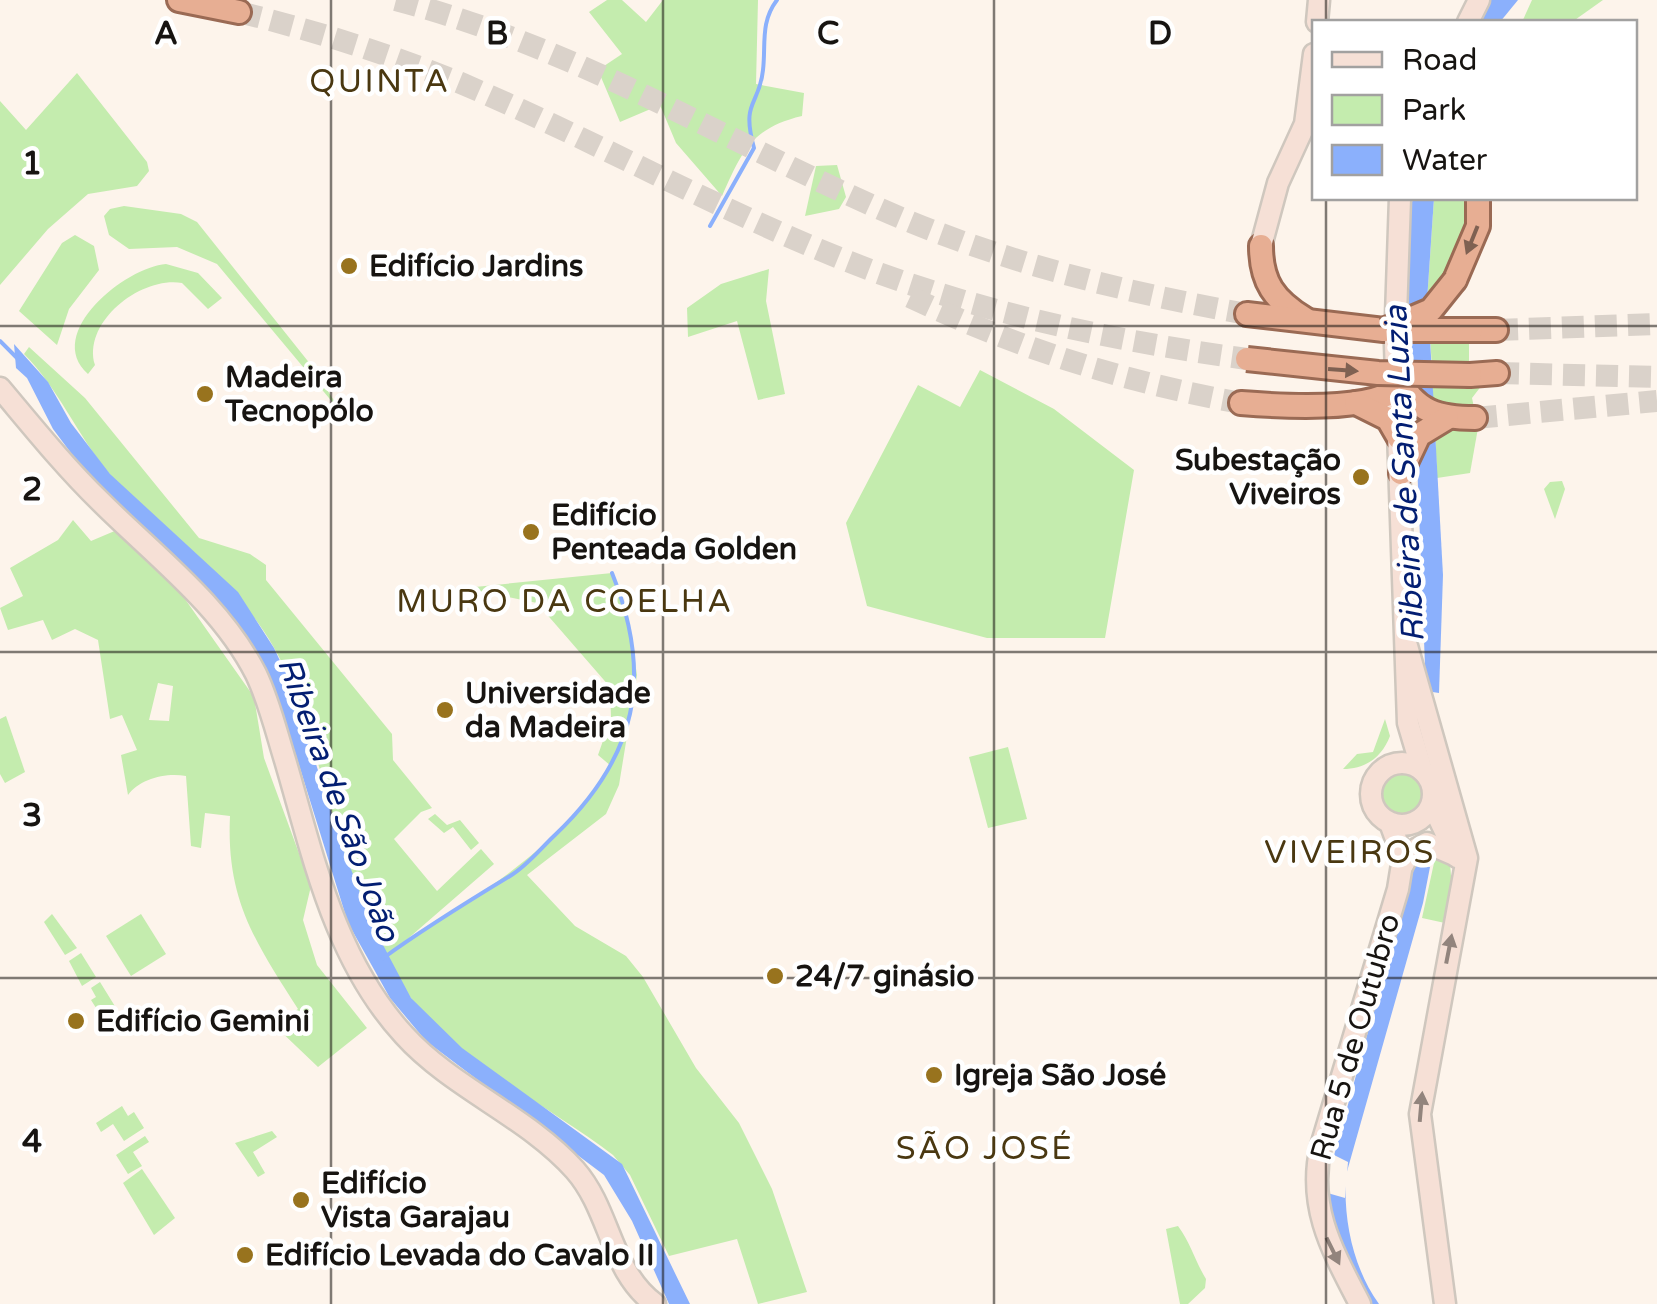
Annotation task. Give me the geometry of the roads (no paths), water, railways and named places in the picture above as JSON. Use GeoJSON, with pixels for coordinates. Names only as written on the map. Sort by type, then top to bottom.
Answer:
{"type":"FeatureCollection","features":[{"type":"Feature","properties":{"kind":"highway"},"geometry":{"type":"LineString","coordinates":[[179,0],[239,12]]}},
{"type":"Feature","properties":{"kind":"highway"},"geometry":{"type":"LineString","coordinates":[[1384,330],[1431,310],[1455,280],[1480,218],[1478,200]]}},
{"type":"Feature","properties":{"kind":"highway"},"geometry":{"type":"LineString","coordinates":[[1261,246],[1262,272],[1278,300],[1312,324]]}},
{"type":"Feature","properties":{"kind":"highway"},"geometry":{"type":"LineString","coordinates":[[1247,314],[1384,330],[1496,330]]}},
{"type":"Feature","properties":{"kind":"highway"},"geometry":{"type":"LineString","coordinates":[[1246,359],[1378,373],[1498,373]]}},
{"type":"Feature","properties":{"kind":"highway"},"geometry":{"type":"LineString","coordinates":[[1241,403],[1353,402],[1403,389],[1446,418]]}},
{"type":"Feature","properties":{"kind":"highway"},"geometry":{"type":"LineString","coordinates":[[1353,402],[1381,413],[1403,454],[1423,430],[1446,418],[1476,418]]}},
{"type":"Feature","properties":{"kind":"main road"},"geometry":{"type":"LineString","coordinates":[[1261,246],[1278,182],[1305,124],[1312,70]]}},
{"type":"Feature","properties":{"kind":"main road"},"geometry":{"type":"LineString","coordinates":[[1400,200],[1395,255],[1403,389],[1408,646],[1416,717],[1467,858],[1421,1096],[1419,1136],[1446,1304]]}},
{"type":"Feature","properties":{"kind":"main road"},"geometry":{"type":"LineString","coordinates":[[0,388],[96,498],[190,586],[226,627],[256,674],[332,914],[366,984],[404,1035],[460,1085],[532,1133],[576,1172],[604,1219],[634,1299],[655,1304]]}},
{"type":"Feature","properties":{"kind":"main road"},"geometry":{"type":"LineString","coordinates":[[1416,717],[1387,766],[1374,777],[1370,793],[1375,810],[1390,823],[1403,865],[1426,845],[1457,856]]}},
{"type":"Feature","properties":{"kind":"main road"},"geometry":{"type":"LineString","coordinates":[[1387,766],[1409,763],[1432,769]]}},
{"type":"Feature","properties":{"kind":"main road"},"geometry":{"type":"LineString","coordinates":[[1432,769],[1437,813],[1457,856],[1462,888]]}},
{"type":"Feature","properties":{"kind":"main road"},"geometry":{"type":"LineString","coordinates":[[1390,823],[1415,822],[1437,813]]}},
{"type":"Feature","properties":{"kind":"main road","name":"Rua 5 de Outubro"},"geometry":{"type":"LineString","coordinates":[[1360,1304],[1326,1238],[1315,1195],[1316,1171],[1403,865]]}},
{"type":"Feature","properties":{"kind":"water"},"geometry":{"type":"Polygon","coordinates":[[[1489,0],[1518,0],[1502,20],[1480,20],[1489,0]]]}},
{"type":"Feature","properties":{"kind":"water"},"geometry":{"type":"Polygon","coordinates":[[[1413,200],[1434,200],[1427,301],[1408,311],[1407,223],[1413,200]]]}},
{"type":"Feature","properties":{"kind":"water"},"geometry":{"type":"Polygon","coordinates":[[[1411,339],[1430,339],[1434,408],[1411,389],[1411,339]]]}},
{"type":"Feature","properties":{"kind":"water"},"geometry":{"type":"Polygon","coordinates":[[[14,344],[48,382],[71,423],[110,474],[238,592],[274,648],[290,682],[342,846],[373,926],[411,998],[462,1048],[622,1164],[690,1304],[669,1304],[632,1221],[604,1175],[426,1041],[390,998],[348,923],[281,707],[266,673],[224,608],[89,477],[53,429],[27,378],[16,368],[14,344]]]}},
{"type":"Feature","properties":{"kind":"water"},"geometry":{"type":"Polygon","coordinates":[[[1435,430],[1443,575],[1439,693],[1426,691],[1417,462],[1424,439],[1435,430]]]}},
{"type":"Feature","properties":{"kind":"water"},"geometry":{"type":"Polygon","coordinates":[[[1414,864],[1430,867],[1423,903],[1346,1175],[1346,1209],[1356,1259],[1379,1304],[1370,1304],[1336,1236],[1324,1192],[1414,864]]]}},
{"type":"Feature","properties":{"kind":"waterway"},"geometry":{"type":"LineString","coordinates":[[710,226],[754,148],[750,112],[761,82],[766,25],[777,0]]}},
{"type":"Feature","properties":{"kind":"waterway","name":"Ribeira de São João"},"geometry":{"type":"LineString","coordinates":[[0,341],[18,359]]}},
{"type":"Feature","properties":{"kind":"waterway"},"geometry":{"type":"LineString","coordinates":[[382,959],[522,867],[583,806],[604,776],[630,714],[634,681],[625,611],[612,573]]}},
{"type":"Feature","properties":{"kind":"tunnel"},"geometry":{"type":"LineString","coordinates":[[396,0],[459,19],[579,65],[869,204],[961,241],[1102,284],[1247,314]]}},
{"type":"Feature","properties":{"kind":"tunnel"},"geometry":{"type":"LineString","coordinates":[[239,12],[352,44],[463,84],[746,217],[891,277],[1041,321],[1143,343],[1247,359]]}},
{"type":"Feature","properties":{"kind":"tunnel"},"geometry":{"type":"LineString","coordinates":[[910,297],[990,332],[1072,361],[1155,385],[1241,403]]}},
{"type":"Feature","properties":{"kind":"tunnel"},"geometry":{"type":"LineString","coordinates":[[1496,330],[1657,324]]}},
{"type":"Feature","properties":{"kind":"tunnel"},"geometry":{"type":"LineString","coordinates":[[1497,373],[1657,377]]}},
{"type":"Feature","properties":{"kind":"tunnel"},"geometry":{"type":"LineString","coordinates":[[1475,418],[1657,401]]}},
{"type":"Feature","properties":{"kind":"place","name":"Edifício Jardins"},"geometry":{"type":"Point","coordinates":[349,266]}},
{"type":"Feature","properties":{"kind":"place","name":"Madeira Tecnopólo"},"geometry":{"type":"Point","coordinates":[205,394]}},
{"type":"Feature","properties":{"kind":"place","name":"Subestação Viveiros"},"geometry":{"type":"Point","coordinates":[1361,477]}},
{"type":"Feature","properties":{"kind":"place","name":"Edifício Penteada Golden"},"geometry":{"type":"Point","coordinates":[531,532]}},
{"type":"Feature","properties":{"kind":"place","name":"Universidade da Madeira"},"geometry":{"type":"Point","coordinates":[445,710]}},
{"type":"Feature","properties":{"kind":"place","name":"24/7 ginásio"},"geometry":{"type":"Point","coordinates":[775,976]}},
{"type":"Feature","properties":{"kind":"place","name":"Edifício Gemini"},"geometry":{"type":"Point","coordinates":[76,1021]}},
{"type":"Feature","properties":{"kind":"place","name":"Igreja São José"},"geometry":{"type":"Point","coordinates":[934,1075]}},
{"type":"Feature","properties":{"kind":"place","name":"Edifício Vista Garajau"},"geometry":{"type":"Point","coordinates":[301,1200]}},
{"type":"Feature","properties":{"kind":"place","name":"Edifício Levada do Cavalo II"},"geometry":{"type":"Point","coordinates":[245,1255]}},
{"type":"Feature","properties":{"kind":"district","name":"QUINTA"},"geometry":{"type":"Point","coordinates":[380,81]}},
{"type":"Feature","properties":{"kind":"district","name":"MURO DA COELHA"},"geometry":{"type":"Point","coordinates":[565,601]}},
{"type":"Feature","properties":{"kind":"district","name":"VIVEIROS"},"geometry":{"type":"Point","coordinates":[1350,852]}},
{"type":"Feature","properties":{"kind":"district","name":"SÃO JOSÉ"},"geometry":{"type":"Point","coordinates":[985,1148]}},
{"type":"Feature","properties":{"kind":"water label","name":"Ribeira de Santa Luzia"},"geometry":{"type":"Point","coordinates":[1404,474]}}]}
